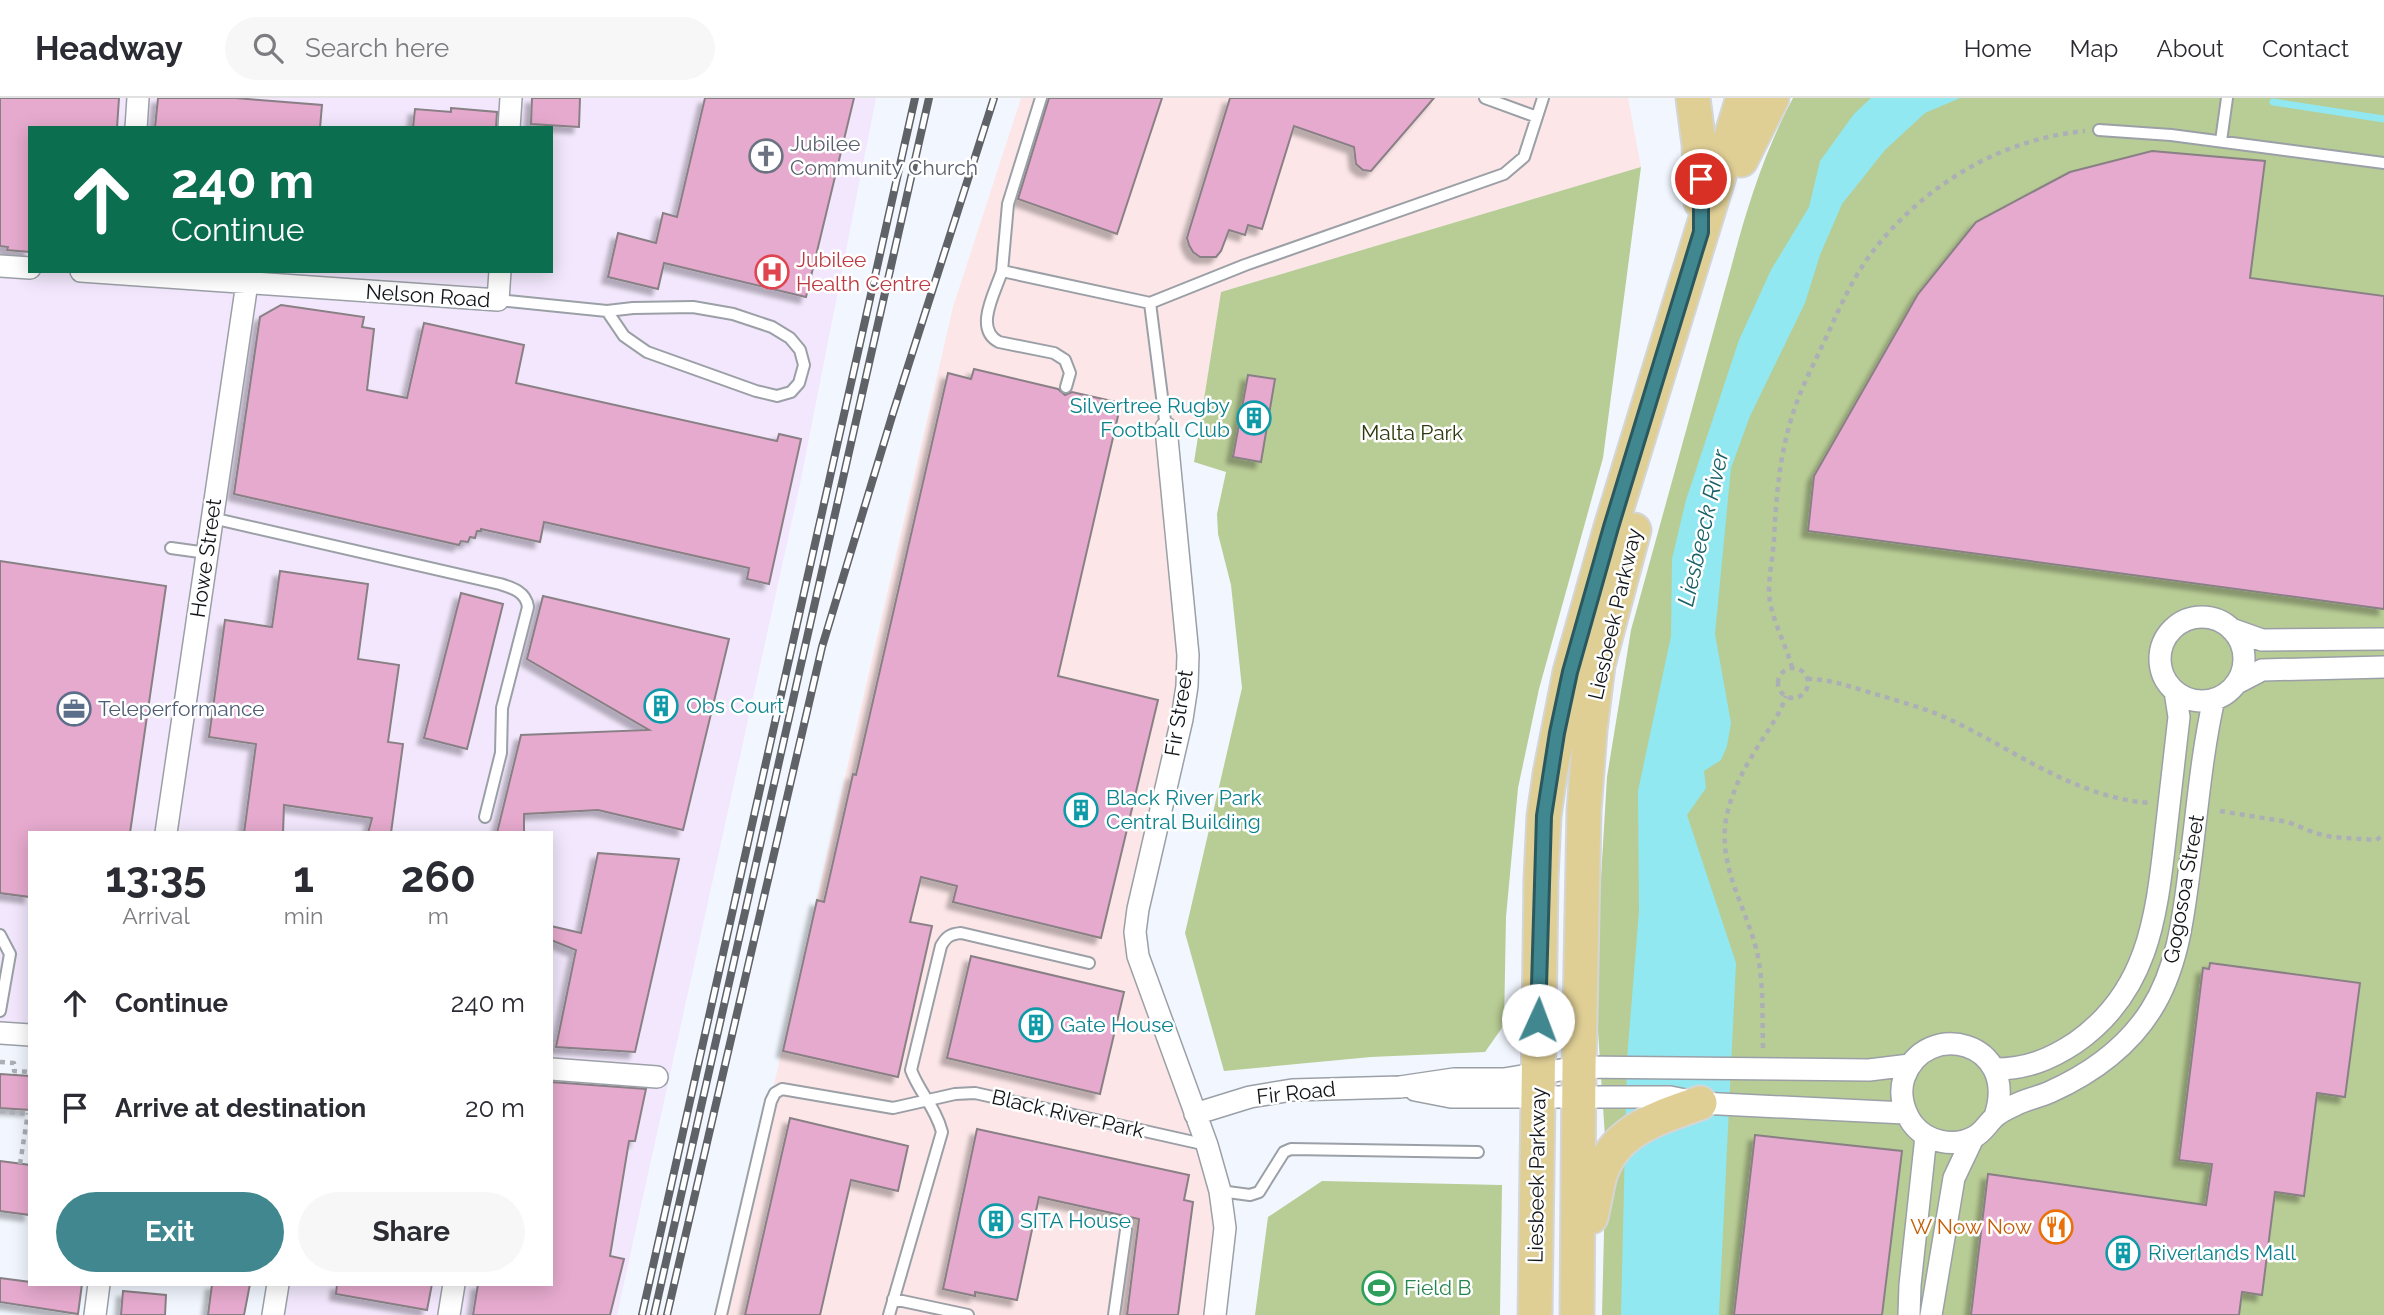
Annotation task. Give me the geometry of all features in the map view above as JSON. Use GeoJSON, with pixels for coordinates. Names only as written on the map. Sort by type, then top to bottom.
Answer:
{"type":"FeatureCollection","features":[{"type":"Feature","properties":{"kind":"main road"},"geometry":{"type":"LineString","coordinates":[[1693,98],[1701,179],[1701,232]]}},
{"type":"Feature","properties":{"kind":"main road","name":"Liesbeek Parkway"},"geometry":{"type":"LineString","coordinates":[[1535,1315],[1544,816],[1557,733],[1570,672],[1611,527],[1743,98]]}},
{"type":"Feature","properties":{"kind":"main road","name":"Liesbeek Parkway"},"geometry":{"type":"LineString","coordinates":[[1577,1315],[1578,1082],[1584,811],[1598,665],[1685,331],[1762,98]]}},
{"type":"Feature","properties":{"kind":"main road"},"geometry":{"type":"LineString","coordinates":[[1741,160],[1772,98]]}},
{"type":"Feature","properties":{"kind":"main road"},"geometry":{"type":"LineString","coordinates":[[1578,1272],[1599,1179],[1609,1155],[1620,1142],[1646,1122],[1700,1103]]}},
{"type":"Feature","properties":{"kind":"street"},"geometry":{"type":"LineString","coordinates":[[136,126],[138,98]]}},
{"type":"Feature","properties":{"kind":"street"},"geometry":{"type":"LineString","coordinates":[[509,126],[510,98]]}},
{"type":"Feature","properties":{"kind":"street"},"geometry":{"type":"LineString","coordinates":[[0,266],[28,268]]}},
{"type":"Feature","properties":{"kind":"street","name":"Nelson Road"},"geometry":{"type":"LineString","coordinates":[[127,273],[498,300]]}},
{"type":"Feature","properties":{"kind":"street"},"geometry":{"type":"LineString","coordinates":[[498,300],[499,273]]}},
{"type":"Feature","properties":{"kind":"street","name":"Howe Street"},"geometry":{"type":"LineString","coordinates":[[166,831],[247,283]]}},
{"type":"Feature","properties":{"kind":"street","name":"Fir Street"},"geometry":{"type":"LineString","coordinates":[[1166,428],[1188,655],[1187,687],[1135,932],[1138,956],[1207,1145],[1220,1191],[1225,1228],[1215,1315]]}},
{"type":"Feature","properties":{"kind":"street"},"geometry":{"type":"LineString","coordinates":[[2384,639],[2262,640],[2205,617],[2180,623],[2163,643],[2160,656],[2166,681],[2175,691],[2199,701],[2214,699],[2227,693],[2237,683],[2262,670],[2384,667]]}},
{"type":"Feature","properties":{"kind":"street"},"geometry":{"type":"LineString","coordinates":[[2231,629],[2240,640],[2244,655],[2243,669],[2237,683]]}},
{"type":"Feature","properties":{"kind":"street","name":"Gogosoa Street"},"geometry":{"type":"LineString","coordinates":[[1995,1069],[2019,1069],[2046,1060],[2064,1050],[2092,1030],[2106,1015],[2125,992],[2138,969],[2152,931],[2160,883],[2179,717],[2175,691]]}},
{"type":"Feature","properties":{"kind":"street","name":"Gogosoa Street"},"geometry":{"type":"LineString","coordinates":[[1996,1116],[2018,1103],[2065,1086],[2097,1067],[2134,1032],[2161,992],[2177,948],[2183,917],[2214,699]]}},
{"type":"Feature","properties":{"kind":"street"},"geometry":{"type":"LineString","coordinates":[[0,1033],[28,1035]]}},
{"type":"Feature","properties":{"kind":"street"},"geometry":{"type":"LineString","coordinates":[[1953,1043],[1970,1047],[1984,1056],[1995,1069],[2000,1085],[1996,1116],[1986,1129],[1973,1138],[1942,1142],[1926,1136],[1914,1126],[1906,1113],[1902,1097],[1903,1080],[1910,1065],[1921,1053],[1936,1045],[1953,1043]]}},
{"type":"Feature","properties":{"kind":"street"},"geometry":{"type":"LineString","coordinates":[[1578,1082],[1869,1070],[1910,1065]]}},
{"type":"Feature","properties":{"kind":"street"},"geometry":{"type":"LineString","coordinates":[[553,1069],[657,1077]]}},
{"type":"Feature","properties":{"kind":"street"},"geometry":{"type":"LineString","coordinates":[[1578,1082],[1700,1103],[1906,1113]]}},
{"type":"Feature","properties":{"kind":"street","name":"Fir Road"},"geometry":{"type":"LineString","coordinates":[[1195,1114],[1250,1097],[1292,1090],[1400,1087],[1451,1097],[1578,1082]]}},
{"type":"Feature","properties":{"kind":"street","name":"Fir Road"},"geometry":{"type":"LineString","coordinates":[[1538,1086],[1578,1082]]}},
{"type":"Feature","properties":{"kind":"street"},"geometry":{"type":"LineString","coordinates":[[1909,1315],[1926,1136]]}},
{"type":"Feature","properties":{"kind":"street"},"geometry":{"type":"LineString","coordinates":[[1931,1315],[1954,1178],[1973,1138]]}},
{"type":"Feature","properties":{"kind":"street"},"geometry":{"type":"LineString","coordinates":[[95,1315],[99,1286]]}},
{"type":"Feature","properties":{"kind":"street"},"geometry":{"type":"LineString","coordinates":[[274,1315],[278,1286]]}},
{"type":"Feature","properties":{"kind":"street"},"geometry":{"type":"LineString","coordinates":[[449,1315],[454,1286]]}},
{"type":"Feature","properties":{"kind":"lane"},"geometry":{"type":"LineString","coordinates":[[1041,98],[1008,204],[1002,271],[986,320],[986,330],[990,338],[999,342],[1054,354],[1065,360],[1070,373],[1066,387]]}},
{"type":"Feature","properties":{"kind":"lane"},"geometry":{"type":"LineString","coordinates":[[1485,98],[1537,117]]}},
{"type":"Feature","properties":{"kind":"lane"},"geometry":{"type":"LineString","coordinates":[[1002,271],[1150,303],[1245,265],[1504,174],[1524,157],[1543,98]]}},
{"type":"Feature","properties":{"kind":"lane"},"geometry":{"type":"LineString","coordinates":[[2221,141],[2227,98]]}},
{"type":"Feature","properties":{"kind":"lane"},"geometry":{"type":"LineString","coordinates":[[2099,130],[2221,141],[2384,163]]}},
{"type":"Feature","properties":{"kind":"lane","name":"Nelson Road"},"geometry":{"type":"LineString","coordinates":[[498,300],[607,311],[693,307],[733,314],[772,327],[790,338],[800,350],[804,365],[799,383],[791,392],[777,396],[648,352],[624,336],[607,311]]}},
{"type":"Feature","properties":{"kind":"lane"},"geometry":{"type":"LineString","coordinates":[[1150,303],[1166,428]]}},
{"type":"Feature","properties":{"kind":"lane"},"geometry":{"type":"LineString","coordinates":[[212,518],[487,581],[520,592],[527,600],[528,607],[502,708],[501,753],[485,817]]}},
{"type":"Feature","properties":{"kind":"lane"},"geometry":{"type":"LineString","coordinates":[[171,548],[207,553]]}},
{"type":"Feature","properties":{"kind":"lane"},"geometry":{"type":"LineString","coordinates":[[889,1315],[942,1132],[938,1117],[917,1085],[911,1070],[945,938],[961,933],[1089,963]]}},
{"type":"Feature","properties":{"kind":"lane"},"geometry":{"type":"LineString","coordinates":[[0,935],[9,954],[0,1011]]}},
{"type":"Feature","properties":{"kind":"lane","name":"Black River Park"},"geometry":{"type":"LineString","coordinates":[[721,1315],[771,1101],[775,1093],[782,1089],[791,1088],[893,1108],[955,1094],[975,1093],[1207,1145]]}},
{"type":"Feature","properties":{"kind":"lane"},"geometry":{"type":"LineString","coordinates":[[1220,1191],[1250,1195],[1259,1192],[1284,1152],[1291,1149],[1478,1152]]}},
{"type":"Feature","properties":{"kind":"lane"},"geometry":{"type":"LineString","coordinates":[[1114,1315],[1126,1230]]}},
{"type":"Feature","properties":{"kind":"lane"},"geometry":{"type":"LineString","coordinates":[[893,1299],[968,1315]]}},
{"type":"Feature","properties":{"kind":"path"},"geometry":{"type":"LineString","coordinates":[[1792,668],[1774,618],[1769,594],[1780,468],[1790,422],[1805,380],[1840,305],[1869,257],[1904,216],[1931,191],[1969,167],[2009,150],[2071,133],[2099,130]]}},
{"type":"Feature","properties":{"kind":"path"},"geometry":{"type":"LineString","coordinates":[[1792,668],[1801,670],[1807,678],[1805,693],[1796,698],[1786,696],[1780,690],[1778,680],[1783,672],[1792,668]]}},
{"type":"Feature","properties":{"kind":"path"},"geometry":{"type":"LineString","coordinates":[[1807,678],[1838,682],[1928,710],[2041,769],[2119,797],[2153,803]]}},
{"type":"Feature","properties":{"kind":"path"},"geometry":{"type":"LineString","coordinates":[[1763,1049],[1760,971],[1756,950],[1730,876],[1725,828],[1742,774],[1781,712],[1786,696]]}},
{"type":"Feature","properties":{"kind":"path"},"geometry":{"type":"LineString","coordinates":[[2220,811],[2288,822],[2332,837],[2376,840],[2384,835]]}},
{"type":"Feature","properties":{"kind":"path"},"geometry":{"type":"LineString","coordinates":[[0,1062],[14,1063],[14,1071],[28,1072]]}},
{"type":"Feature","properties":{"kind":"path"},"geometry":{"type":"LineString","coordinates":[[0,1111],[28,1113]]}},
{"type":"Feature","properties":{"kind":"path"},"geometry":{"type":"LineString","coordinates":[[20,1164],[28,1119]]}},
{"type":"Feature","properties":{"kind":"shaded area"},"geometry":{"type":"Polygon","coordinates":[[[0,98],[876,98],[800,484],[617,1315],[273,1315],[278,1286],[553,1286],[553,831],[28,831],[28,1035],[0,1033],[0,98]]]}},
{"type":"Feature","properties":{"kind":"shaded area"},"geometry":{"type":"Polygon","coordinates":[[[1021,98],[1628,98],[1641,167],[1221,292],[1200,425],[1166,428],[1188,655],[1135,932],[1220,1191],[1215,1315],[721,1315],[953,307],[1021,98]]]}},
{"type":"Feature","properties":{"kind":"green space"},"geometry":{"type":"Polygon","coordinates":[[[1793,98],[2384,98],[2384,1315],[1602,1315],[1606,1152],[1597,1016],[1599,911],[1607,777],[1631,630],[1744,221],[1765,158],[1793,98]]]}},
{"type":"Feature","properties":{"kind":"green space","name":"Malta Park"},"geometry":{"type":"Polygon","coordinates":[[[1641,167],[1603,458],[1539,689],[1518,788],[1506,917],[1504,1025],[1485,1052],[1371,1057],[1224,1071],[1185,933],[1242,688],[1231,585],[1218,534],[1217,514],[1226,472],[1194,462],[1221,292],[1641,167]]]}},
{"type":"Feature","properties":{"kind":"green space"},"geometry":{"type":"Polygon","coordinates":[[[1322,1181],[1502,1185],[1500,1315],[1255,1315],[1268,1217],[1322,1181]]]}},
{"type":"Feature","properties":{"kind":"water","name":"Liesbeeck River"},"geometry":{"type":"Polygon","coordinates":[[[1871,98],[1960,98],[1925,113],[1885,150],[1842,204],[1820,255],[1805,303],[1750,416],[1731,468],[1715,634],[1731,723],[1727,746],[1721,760],[1704,771],[1706,788],[1687,815],[1736,963],[1719,1315],[1621,1315],[1627,1059],[1639,911],[1638,791],[1671,636],[1672,559],[1686,500],[1739,340],[1771,270],[1809,207],[1820,161],[1854,114],[1871,98]]]}},
{"type":"Feature","properties":{"kind":"building"},"geometry":{"type":"Polygon","coordinates":[[[0,98],[119,98],[117,126],[28,126],[28,252],[7,250],[8,247],[0,246],[0,98]]]}},
{"type":"Feature","properties":{"kind":"building"},"geometry":{"type":"Polygon","coordinates":[[[158,98],[235,98],[322,105],[320,126],[155,126],[158,98]]]}},
{"type":"Feature","properties":{"kind":"building"},"geometry":{"type":"Polygon","coordinates":[[[532,98],[580,98],[579,127],[531,124],[532,98]]]}},
{"type":"Feature","properties":{"kind":"building","name":"Jubilee Community Church"},"geometry":{"type":"Polygon","coordinates":[[[705,98],[854,98],[806,297],[664,263],[658,289],[608,277],[618,233],[656,243],[663,213],[677,217],[705,98]]]}},
{"type":"Feature","properties":{"kind":"building"},"geometry":{"type":"Polygon","coordinates":[[[1049,98],[1162,98],[1117,234],[1018,199],[1049,98]]]}},
{"type":"Feature","properties":{"kind":"building"},"geometry":{"type":"Polygon","coordinates":[[[1230,98],[1434,98],[1371,171],[1363,170],[1356,164],[1354,147],[1294,126],[1262,229],[1248,225],[1245,235],[1229,230],[1216,257],[1200,257],[1193,252],[1187,238],[1230,98]]]}},
{"type":"Feature","properties":{"kind":"building"},"geometry":{"type":"Polygon","coordinates":[[[451,108],[497,112],[496,126],[413,126],[415,109],[451,112],[451,108]]]}},
{"type":"Feature","properties":{"kind":"building"},"geometry":{"type":"Polygon","coordinates":[[[2152,151],[2265,161],[2250,278],[2384,296],[2384,609],[1808,531],[1814,476],[1918,294],[1976,222],[2070,172],[2152,151]]]}},
{"type":"Feature","properties":{"kind":"building"},"geometry":{"type":"Polygon","coordinates":[[[281,305],[364,317],[362,327],[374,329],[367,390],[407,398],[424,323],[524,345],[516,383],[777,441],[779,434],[801,439],[769,584],[747,579],[749,568],[544,522],[540,542],[481,529],[477,531],[475,538],[470,537],[468,542],[461,541],[459,545],[234,494],[260,317],[281,305]]]}},
{"type":"Feature","properties":{"kind":"building"},"geometry":{"type":"Polygon","coordinates":[[[974,369],[1058,389],[1065,395],[1072,392],[1121,403],[1058,676],[1158,700],[1101,938],[953,902],[957,886],[921,877],[910,922],[932,926],[898,1077],[783,1051],[817,900],[824,902],[853,774],[856,775],[948,373],[971,379],[974,369]]]}},
{"type":"Feature","properties":{"kind":"building","name":"Silvertree Rugby Football Club"},"geometry":{"type":"Polygon","coordinates":[[[1248,375],[1275,379],[1261,462],[1233,457],[1248,375]]]}},
{"type":"Feature","properties":{"kind":"building","name":"Teleperformance"},"geometry":{"type":"Polygon","coordinates":[[[0,561],[166,586],[130,831],[28,831],[28,897],[0,893],[0,561]]]}},
{"type":"Feature","properties":{"kind":"building"},"geometry":{"type":"Polygon","coordinates":[[[280,571],[368,584],[358,659],[399,665],[388,742],[403,744],[391,831],[369,831],[372,818],[284,805],[283,831],[244,831],[256,744],[209,737],[225,620],[272,627],[280,571]]]}},
{"type":"Feature","properties":{"kind":"building"},"geometry":{"type":"Polygon","coordinates":[[[461,593],[503,604],[467,749],[424,738],[461,593]]]}},
{"type":"Feature","properties":{"kind":"building","name":"Obs Court"},"geometry":{"type":"Polygon","coordinates":[[[543,596],[729,639],[683,830],[598,810],[524,814],[524,831],[497,831],[521,735],[649,730],[527,659],[543,596]]]}},
{"type":"Feature","properties":{"kind":"building"},"geometry":{"type":"Polygon","coordinates":[[[598,853],[679,859],[635,1052],[556,1047],[576,950],[553,941],[553,926],[581,933],[598,853]]]}},
{"type":"Feature","properties":{"kind":"building","name":"Gate House"},"geometry":{"type":"Polygon","coordinates":[[[971,956],[1124,992],[1100,1094],[947,1058],[971,956]]]}},
{"type":"Feature","properties":{"kind":"building"},"geometry":{"type":"Polygon","coordinates":[[[2210,963],[2360,983],[2345,1097],[2317,1093],[2304,1196],[2275,1192],[2262,1295],[2242,1292],[2239,1315],[1971,1315],[1988,1174],[2206,1205],[2212,1164],[2179,1160],[2203,968],[2209,969],[2210,963]]]}},
{"type":"Feature","properties":{"kind":"building"},"geometry":{"type":"Polygon","coordinates":[[[0,1074],[28,1076],[28,1110],[0,1108],[0,1074]]]}},
{"type":"Feature","properties":{"kind":"building"},"geometry":{"type":"Polygon","coordinates":[[[553,1082],[646,1089],[635,1141],[629,1141],[610,1256],[624,1259],[610,1315],[473,1315],[478,1286],[553,1286],[553,1082]]]}},
{"type":"Feature","properties":{"kind":"building"},"geometry":{"type":"Polygon","coordinates":[[[790,1118],[908,1146],[898,1191],[851,1180],[820,1315],[745,1315],[790,1118]]]}},
{"type":"Feature","properties":{"kind":"building","name":"SITA House"},"geometry":{"type":"Polygon","coordinates":[[[977,1129],[1189,1175],[1184,1200],[1193,1202],[1178,1315],[1127,1315],[1139,1219],[1039,1197],[1017,1300],[975,1292],[975,1296],[943,1289],[977,1129]]]}},
{"type":"Feature","properties":{"kind":"building"},"geometry":{"type":"Polygon","coordinates":[[[1755,1135],[1902,1151],[1882,1315],[1734,1315],[1755,1135]]]}},
{"type":"Feature","properties":{"kind":"building"},"geometry":{"type":"Polygon","coordinates":[[[0,1161],[28,1165],[28,1215],[0,1211],[0,1161]]]}},
{"type":"Feature","properties":{"kind":"building"},"geometry":{"type":"Polygon","coordinates":[[[0,1278],[28,1282],[28,1286],[82,1286],[78,1314],[0,1302],[0,1278]]]}},
{"type":"Feature","properties":{"kind":"building"},"geometry":{"type":"Polygon","coordinates":[[[212,1286],[250,1286],[244,1315],[208,1315],[212,1286]]]}},
{"type":"Feature","properties":{"kind":"building"},"geometry":{"type":"Polygon","coordinates":[[[337,1286],[432,1286],[427,1310],[336,1294],[337,1286]]]}},
{"type":"Feature","properties":{"kind":"building"},"geometry":{"type":"Polygon","coordinates":[[[123,1291],[166,1295],[165,1315],[121,1315],[123,1291]]]}},
{"type":"Feature","properties":{"kind":"waterway"},"geometry":{"type":"LineString","coordinates":[[2273,102],[2384,119]]}},
{"type":"Feature","properties":{"kind":"railway"},"geometry":{"type":"LineString","coordinates":[[642,1315],[915,98]]}},
{"type":"Feature","properties":{"kind":"railway"},"geometry":{"type":"LineString","coordinates":[[654,1315],[929,98]]}},
{"type":"Feature","properties":{"kind":"railway"},"geometry":{"type":"LineString","coordinates":[[667,1315],[822,647],[893,413],[994,98]]}},
{"type":"Feature","properties":{"kind":"place","name":"Jubilee Community Church"},"geometry":{"type":"Point","coordinates":[766,156]}},
{"type":"Feature","properties":{"kind":"place","name":"Jubilee Health Centre"},"geometry":{"type":"Point","coordinates":[772,272]}},
{"type":"Feature","properties":{"kind":"place","name":"Silvertree Rugby Football Club"},"geometry":{"type":"Point","coordinates":[1254,418]}},
{"type":"Feature","properties":{"kind":"place","name":"Obs Court"},"geometry":{"type":"Point","coordinates":[661,706]}},
{"type":"Feature","properties":{"kind":"place","name":"Teleperformance"},"geometry":{"type":"Point","coordinates":[74,709]}},
{"type":"Feature","properties":{"kind":"place","name":"Black River Park Central Building"},"geometry":{"type":"Point","coordinates":[1081,810]}},
{"type":"Feature","properties":{"kind":"place","name":"Gate House"},"geometry":{"type":"Point","coordinates":[1036,1025]}},
{"type":"Feature","properties":{"kind":"place","name":"SITA House"},"geometry":{"type":"Point","coordinates":[996,1221]}},
{"type":"Feature","properties":{"kind":"place","name":"W Now Now"},"geometry":{"type":"Point","coordinates":[2056,1227]}},
{"type":"Feature","properties":{"kind":"place","name":"Riverlands Mall"},"geometry":{"type":"Point","coordinates":[2123,1253]}},
{"type":"Feature","properties":{"kind":"place","name":"Field B"},"geometry":{"type":"Point","coordinates":[1379,1288]}},
{"type":"Feature","properties":{"kind":"route"},"geometry":{"type":"LineString","coordinates":[[1538,1020],[1544,816],[1557,733],[1570,672],[1611,527],[1701,232],[1701,179]]}}]}
